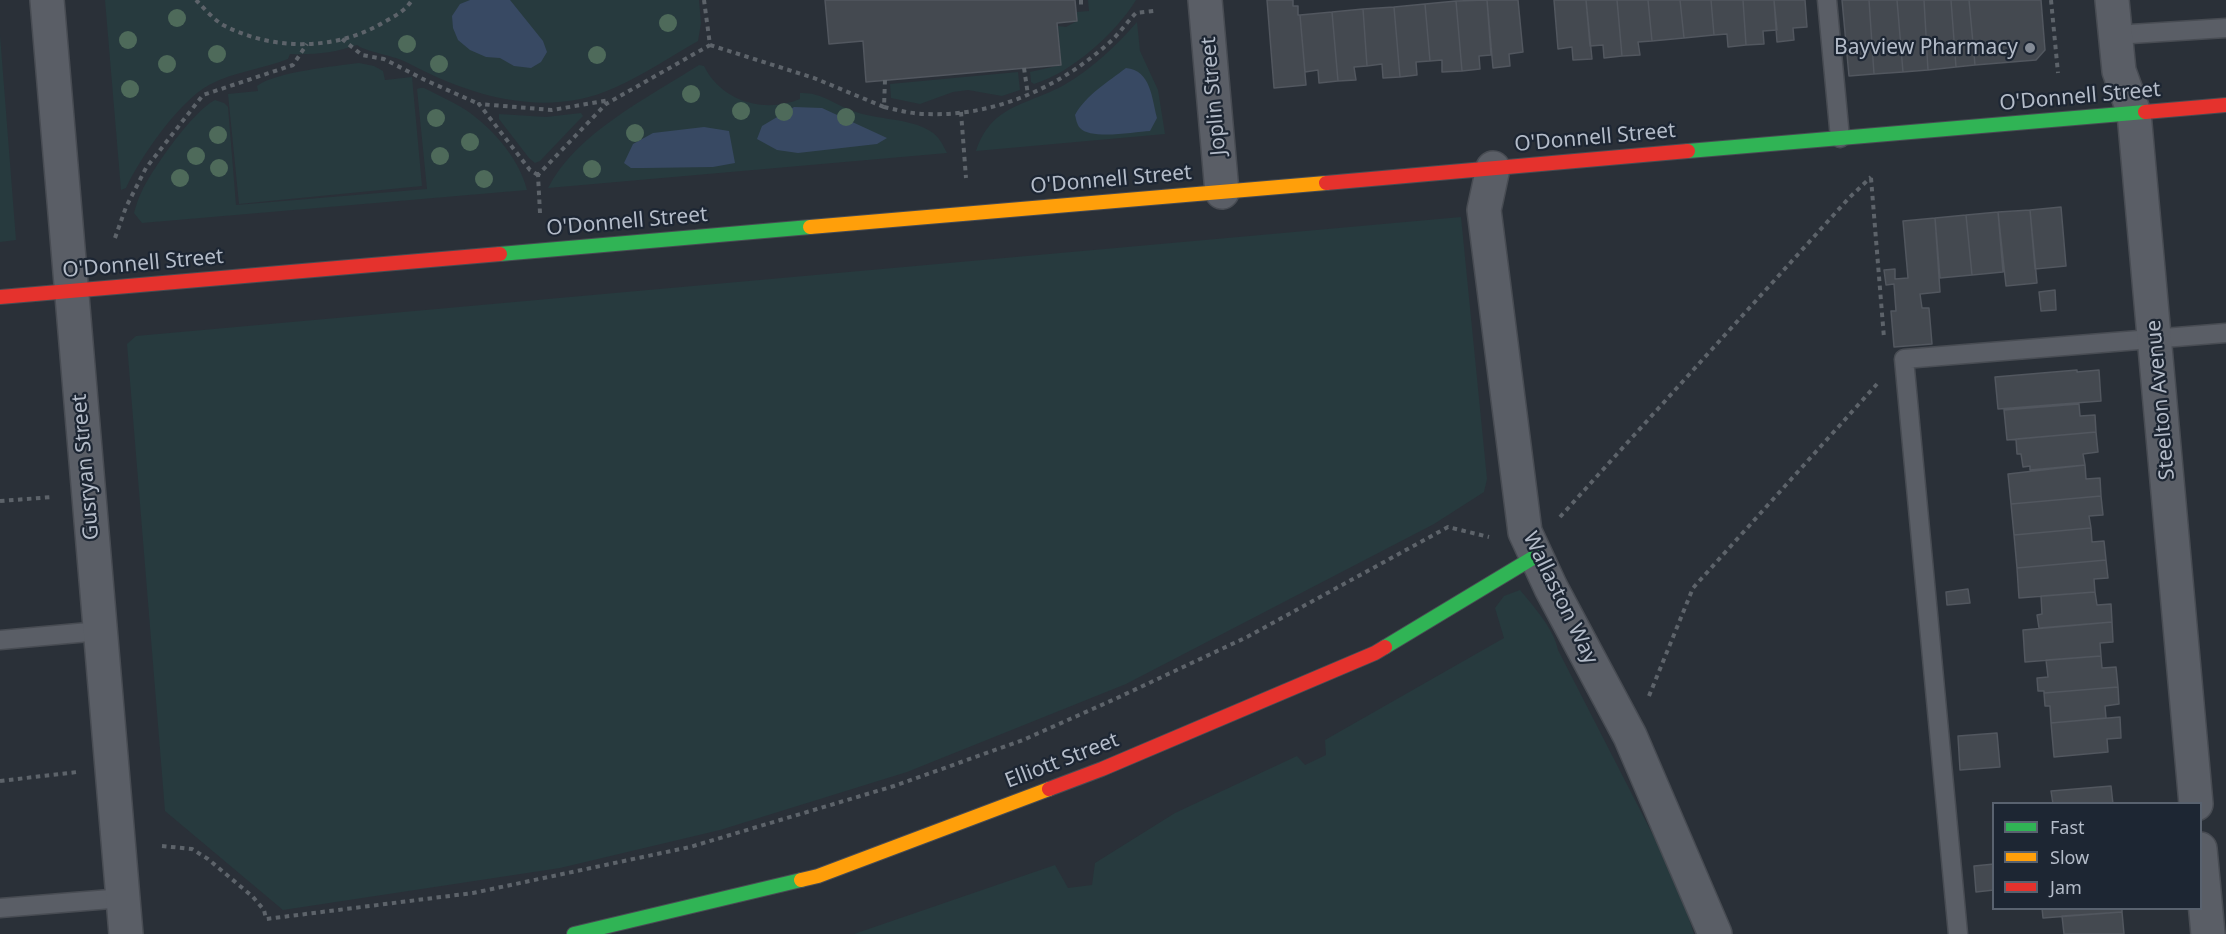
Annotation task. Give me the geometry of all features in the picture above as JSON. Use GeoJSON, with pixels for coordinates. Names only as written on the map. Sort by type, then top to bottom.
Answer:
{"type":"FeatureCollection","features":[{"type":"Feature","properties":{"kind":"street","name":"Gusryan Street"},"geometry":{"type":"LineString","coordinates":[[47,0],[126,934]]}},
{"type":"Feature","properties":{"kind":"street","name":"Joplin Street"},"geometry":{"type":"LineString","coordinates":[[1205,0],[1222,192]]}},
{"type":"Feature","properties":{"kind":"street","name":"Steelton Avenue"},"geometry":{"type":"LineString","coordinates":[[2112,0],[2119,71],[2134,113],[2196,802]]}},
{"type":"Feature","properties":{"kind":"street","name":"O'Donnell Street"},"geometry":{"type":"LineString","coordinates":[[0,297],[2226,105]]}},
{"type":"Feature","properties":{"kind":"street","name":"Wallaston Way"},"geometry":{"type":"LineString","coordinates":[[1493,168],[1484,210],[1515,468],[1525,532],[1551,588],[1623,722],[1715,934]]}},
{"type":"Feature","properties":{"kind":"street","name":"Elliott Street"},"geometry":{"type":"LineString","coordinates":[[574,934],[818,876],[1102,770],[1375,654],[1534,552]]}},
{"type":"Feature","properties":{"kind":"street"},"geometry":{"type":"LineString","coordinates":[[2202,870],[2208,934]]}},
{"type":"Feature","properties":{"kind":"lane"},"geometry":{"type":"LineString","coordinates":[[1827,0],[1840,138]]}},
{"type":"Feature","properties":{"kind":"lane"},"geometry":{"type":"LineString","coordinates":[[2115,35],[2226,28]]}},
{"type":"Feature","properties":{"kind":"lane"},"geometry":{"type":"LineString","coordinates":[[1958,934],[1904,358],[2226,333]]}},
{"type":"Feature","properties":{"kind":"lane"},"geometry":{"type":"LineString","coordinates":[[0,640],[100,631]]}},
{"type":"Feature","properties":{"kind":"lane"},"geometry":{"type":"LineString","coordinates":[[0,908],[123,898]]}},
{"type":"Feature","properties":{"kind":"path"},"geometry":{"type":"LineString","coordinates":[[196,0],[222,24],[264,40],[319,45],[366,33],[407,9],[412,0]]}},
{"type":"Feature","properties":{"kind":"path"},"geometry":{"type":"LineString","coordinates":[[704,0],[710,45]]}},
{"type":"Feature","properties":{"kind":"path"},"geometry":{"type":"LineString","coordinates":[[1081,0],[1081,8]]}},
{"type":"Feature","properties":{"kind":"path"},"geometry":{"type":"LineString","coordinates":[[2051,0],[2058,74]]}},
{"type":"Feature","properties":{"kind":"path"},"geometry":{"type":"LineString","coordinates":[[540,215],[538,175],[606,104],[710,45],[813,78],[884,107],[924,114],[961,112],[1002,105],[1043,90],[1081,66],[1111,42],[1136,13],[1154,11]]}},
{"type":"Feature","properties":{"kind":"path"},"geometry":{"type":"LineString","coordinates":[[342,39],[362,55],[384,59],[479,104],[552,110],[616,99]]}},
{"type":"Feature","properties":{"kind":"path"},"geometry":{"type":"LineString","coordinates":[[115,238],[126,207],[146,168],[203,95],[293,65],[307,44]]}},
{"type":"Feature","properties":{"kind":"path"},"geometry":{"type":"LineString","coordinates":[[1024,68],[1029,95]]}},
{"type":"Feature","properties":{"kind":"path"},"geometry":{"type":"LineString","coordinates":[[884,107],[885,80]]}},
{"type":"Feature","properties":{"kind":"path"},"geometry":{"type":"LineString","coordinates":[[479,104],[530,170],[538,175]]}},
{"type":"Feature","properties":{"kind":"path"},"geometry":{"type":"LineString","coordinates":[[961,112],[966,179]]}},
{"type":"Feature","properties":{"kind":"path"},"geometry":{"type":"LineString","coordinates":[[162,846],[192,849],[208,859],[253,897],[264,910],[266,919],[473,893],[690,847],[894,786],[1023,740],[1247,637],[1448,527],[1534,552],[1849,198],[1871,177],[1886,360],[1904,358]]}},
{"type":"Feature","properties":{"kind":"path"},"geometry":{"type":"LineString","coordinates":[[1623,722],[1643,713],[1693,588],[1878,383],[1904,358]]}},
{"type":"Feature","properties":{"kind":"path"},"geometry":{"type":"LineString","coordinates":[[0,501],[88,494]]}},
{"type":"Feature","properties":{"kind":"path"},"geometry":{"type":"LineString","coordinates":[[0,780],[112,768]]}},
{"type":"Feature","properties":{"kind":"green space"},"geometry":{"type":"Polygon","coordinates":[[[105,0],[699,0],[701,23],[698,41],[646,72],[614,88],[588,97],[561,102],[508,100],[482,94],[432,75],[403,60],[357,45],[324,53],[290,54],[288,59],[228,77],[197,93],[162,131],[126,188],[121,190],[105,0]]]}},
{"type":"Feature","properties":{"kind":"green space"},"geometry":{"type":"Polygon","coordinates":[[[1088,0],[1136,0],[1117,26],[1077,61],[1048,79],[1034,84],[1031,82],[1030,72],[1061,65],[1058,26],[1066,27],[1077,21],[1077,12],[1089,11],[1088,0]]]}},
{"type":"Feature","properties":{"kind":"green space"},"geometry":{"type":"Polygon","coordinates":[[[1137,22],[1140,51],[1158,90],[1165,134],[976,151],[991,124],[1001,115],[1074,79],[1121,40],[1137,22]]]}},
{"type":"Feature","properties":{"kind":"green space"},"geometry":{"type":"Polygon","coordinates":[[[0,35],[16,240],[0,242],[0,35]]]}},
{"type":"Feature","properties":{"kind":"green space"},"geometry":{"type":"Polygon","coordinates":[[[359,63],[374,66],[383,71],[385,80],[412,77],[422,186],[239,204],[228,94],[258,91],[257,86],[266,81],[291,73],[359,63]]]}},
{"type":"Feature","properties":{"kind":"green space"},"geometry":{"type":"Polygon","coordinates":[[[699,65],[704,66],[721,88],[745,101],[772,105],[800,99],[800,93],[814,94],[862,114],[903,121],[922,127],[936,135],[947,153],[548,188],[560,168],[595,133],[637,103],[699,65]]]}},
{"type":"Feature","properties":{"kind":"green space"},"geometry":{"type":"Polygon","coordinates":[[[1018,72],[1020,90],[1002,96],[968,90],[953,92],[920,104],[891,98],[890,84],[1018,72]]]}},
{"type":"Feature","properties":{"kind":"green space"},"geometry":{"type":"Polygon","coordinates":[[[420,88],[461,107],[482,122],[502,142],[510,154],[527,190],[142,223],[134,213],[147,181],[164,155],[196,116],[215,100],[228,107],[236,205],[427,189],[417,89],[420,88]]]}},
{"type":"Feature","properties":{"kind":"green space"},"geometry":{"type":"Polygon","coordinates":[[[581,113],[583,116],[540,161],[535,163],[499,119],[499,114],[546,117],[581,113]]]}},
{"type":"Feature","properties":{"kind":"green space"},"geometry":{"type":"Polygon","coordinates":[[[1461,217],[1487,479],[1484,492],[1434,524],[1126,684],[907,772],[720,830],[560,868],[283,910],[165,811],[127,344],[136,336],[1461,217]]]}},
{"type":"Feature","properties":{"kind":"green space"},"geometry":{"type":"Polygon","coordinates":[[[1520,590],[1543,618],[1552,634],[1558,650],[1676,880],[1694,934],[854,934],[1055,865],[1068,888],[1092,885],[1095,863],[1175,813],[1297,756],[1305,765],[1326,755],[1325,740],[1504,638],[1495,608],[1504,596],[1520,590]]]}},
{"type":"Feature","properties":{"kind":"water"},"geometry":{"type":"Polygon","coordinates":[[[470,0],[510,0],[543,41],[547,52],[541,62],[531,68],[514,66],[500,58],[486,57],[470,50],[458,40],[453,28],[452,16],[460,4],[470,0]]]}},
{"type":"Feature","properties":{"kind":"water"},"geometry":{"type":"Polygon","coordinates":[[[1126,68],[1141,74],[1152,94],[1157,118],[1150,131],[1093,134],[1080,128],[1075,115],[1085,101],[1126,68]]]}},
{"type":"Feature","properties":{"kind":"water"},"geometry":{"type":"Polygon","coordinates":[[[794,107],[822,108],[887,138],[877,144],[798,153],[777,150],[757,139],[762,126],[794,107]]]}},
{"type":"Feature","properties":{"kind":"water"},"geometry":{"type":"Polygon","coordinates":[[[704,127],[729,131],[735,163],[713,167],[631,168],[624,163],[633,144],[653,133],[704,127]]]}},
{"type":"Feature","properties":{"kind":"building"},"geometry":{"type":"Polygon","coordinates":[[[825,0],[1075,0],[1077,21],[1057,23],[1061,65],[866,82],[863,41],[829,44],[825,0]]]}},
{"type":"Feature","properties":{"kind":"building"},"geometry":{"type":"Polygon","coordinates":[[[1267,0],[1293,0],[1293,6],[1298,6],[1306,85],[1274,88],[1267,0]]]}},
{"type":"Feature","properties":{"kind":"building"},"geometry":{"type":"Polygon","coordinates":[[[1487,0],[1518,0],[1523,52],[1509,54],[1510,66],[1493,68],[1487,0]]]}},
{"type":"Feature","properties":{"kind":"building"},"geometry":{"type":"Polygon","coordinates":[[[1487,0],[1491,55],[1479,56],[1480,69],[1462,71],[1456,1],[1487,0]]]}},
{"type":"Feature","properties":{"kind":"building"},"geometry":{"type":"Polygon","coordinates":[[[1554,0],[1586,0],[1592,59],[1573,60],[1572,47],[1558,49],[1554,0]]]}},
{"type":"Feature","properties":{"kind":"building"},"geometry":{"type":"Polygon","coordinates":[[[1586,0],[1617,0],[1622,56],[1604,58],[1603,45],[1590,46],[1586,0]]]}},
{"type":"Feature","properties":{"kind":"building"},"geometry":{"type":"Polygon","coordinates":[[[1617,0],[1648,0],[1652,41],[1638,42],[1640,55],[1622,56],[1617,0]]]}},
{"type":"Feature","properties":{"kind":"building"},"geometry":{"type":"Polygon","coordinates":[[[1648,0],[1680,0],[1684,38],[1652,41],[1648,0]]]}},
{"type":"Feature","properties":{"kind":"building"},"geometry":{"type":"Polygon","coordinates":[[[1680,0],[1711,0],[1714,35],[1684,38],[1680,0]]]}},
{"type":"Feature","properties":{"kind":"building"},"geometry":{"type":"Polygon","coordinates":[[[1711,0],[1743,0],[1746,45],[1728,47],[1727,34],[1714,35],[1711,0]]]}},
{"type":"Feature","properties":{"kind":"building"},"geometry":{"type":"Polygon","coordinates":[[[1743,0],[1774,0],[1777,30],[1763,31],[1764,44],[1746,45],[1743,0]]]}},
{"type":"Feature","properties":{"kind":"building"},"geometry":{"type":"Polygon","coordinates":[[[1774,0],[1805,0],[1807,27],[1793,28],[1794,40],[1777,42],[1774,0]]]}},
{"type":"Feature","properties":{"kind":"building"},"geometry":{"type":"Polygon","coordinates":[[[1842,0],[1869,0],[1874,74],[1849,76],[1842,0]]]}},
{"type":"Feature","properties":{"kind":"building"},"geometry":{"type":"Polygon","coordinates":[[[1869,0],[1897,0],[1903,72],[1874,74],[1869,0]]]}},
{"type":"Feature","properties":{"kind":"building"},"geometry":{"type":"Polygon","coordinates":[[[1897,0],[1924,0],[1928,70],[1903,72],[1897,0]]]}},
{"type":"Feature","properties":{"kind":"building"},"geometry":{"type":"Polygon","coordinates":[[[1924,0],[1951,0],[1956,67],[1928,70],[1924,0]]]}},
{"type":"Feature","properties":{"kind":"building"},"geometry":{"type":"Polygon","coordinates":[[[1951,0],[1969,0],[1975,65],[1956,67],[1951,0]]]}},
{"type":"Feature","properties":{"kind":"building"},"geometry":{"type":"Polygon","coordinates":[[[1969,0],[2041,0],[2045,50],[2036,60],[1975,65],[1969,0]]]}},
{"type":"Feature","properties":{"kind":"building"},"geometry":{"type":"Polygon","coordinates":[[[1456,1],[1462,71],[1442,72],[1442,60],[1430,61],[1425,4],[1456,1]]]}},
{"type":"Feature","properties":{"kind":"building"},"geometry":{"type":"Polygon","coordinates":[[[1425,4],[1430,61],[1416,62],[1417,75],[1400,77],[1394,7],[1425,4]]]}},
{"type":"Feature","properties":{"kind":"building"},"geometry":{"type":"Polygon","coordinates":[[[1394,7],[1400,77],[1383,78],[1382,64],[1367,66],[1363,9],[1394,7]]]}},
{"type":"Feature","properties":{"kind":"building"},"geometry":{"type":"Polygon","coordinates":[[[1363,9],[1367,66],[1354,67],[1356,80],[1338,81],[1332,12],[1363,9]]]}},
{"type":"Feature","properties":{"kind":"building"},"geometry":{"type":"Polygon","coordinates":[[[1332,12],[1338,81],[1319,83],[1318,70],[1305,72],[1300,15],[1332,12]]]}},
{"type":"Feature","properties":{"kind":"building"},"geometry":{"type":"Polygon","coordinates":[[[2061,207],[2066,266],[2035,269],[2030,210],[2061,207]]]}},
{"type":"Feature","properties":{"kind":"building"},"geometry":{"type":"Polygon","coordinates":[[[2030,210],[2037,283],[2006,286],[1998,212],[2030,210]]]}},
{"type":"Feature","properties":{"kind":"building"},"geometry":{"type":"Polygon","coordinates":[[[1998,212],[2003,272],[1972,275],[1966,215],[1998,212]]]}},
{"type":"Feature","properties":{"kind":"building"},"geometry":{"type":"Polygon","coordinates":[[[1966,215],[1972,275],[1940,278],[1935,218],[1966,215]]]}},
{"type":"Feature","properties":{"kind":"building"},"geometry":{"type":"Polygon","coordinates":[[[1935,218],[1940,292],[1920,294],[1922,308],[1929,308],[1932,344],[1894,347],[1891,311],[1896,311],[1894,284],[1886,285],[1884,270],[1895,269],[1895,279],[1908,278],[1903,221],[1935,218]]]}},
{"type":"Feature","properties":{"kind":"building"},"geometry":{"type":"Polygon","coordinates":[[[2055,290],[2056,310],[2041,311],[2039,292],[2055,290]]]}},
{"type":"Feature","properties":{"kind":"building"},"geometry":{"type":"Polygon","coordinates":[[[2077,370],[2077,372],[2099,370],[2101,401],[1998,409],[1995,377],[2077,370]]]}},
{"type":"Feature","properties":{"kind":"building"},"geometry":{"type":"Polygon","coordinates":[[[2079,404],[2080,416],[2095,415],[2096,432],[2007,440],[2004,410],[2079,404]]]}},
{"type":"Feature","properties":{"kind":"building"},"geometry":{"type":"Polygon","coordinates":[[[2096,432],[2098,452],[2083,454],[2085,465],[2030,470],[2030,466],[2023,467],[2021,454],[2017,454],[2016,439],[2096,432]]]}},
{"type":"Feature","properties":{"kind":"building"},"geometry":{"type":"Polygon","coordinates":[[[2085,465],[2086,479],[2100,478],[2101,496],[2011,504],[2008,474],[2085,465]]]}},
{"type":"Feature","properties":{"kind":"building"},"geometry":{"type":"Polygon","coordinates":[[[2101,496],[2103,515],[2089,516],[2091,528],[2014,535],[2011,504],[2101,496]]]}},
{"type":"Feature","properties":{"kind":"building"},"geometry":{"type":"Polygon","coordinates":[[[2091,528],[2092,542],[2104,541],[2106,560],[2017,568],[2014,535],[2091,528]]]}},
{"type":"Feature","properties":{"kind":"building"},"geometry":{"type":"Polygon","coordinates":[[[2106,560],[2108,578],[2094,579],[2095,592],[2019,598],[2017,568],[2106,560]]]}},
{"type":"Feature","properties":{"kind":"building"},"geometry":{"type":"Polygon","coordinates":[[[1968,589],[1970,603],[1947,605],[1946,592],[1968,589]]]}},
{"type":"Feature","properties":{"kind":"building"},"geometry":{"type":"Polygon","coordinates":[[[2095,592],[2097,605],[2111,604],[2112,622],[2039,628],[2037,615],[2042,614],[2041,596],[2095,592]]]}},
{"type":"Feature","properties":{"kind":"building"},"geometry":{"type":"Polygon","coordinates":[[[2112,622],[2113,642],[2100,643],[2101,656],[2025,662],[2023,630],[2112,622]]]}},
{"type":"Feature","properties":{"kind":"building"},"geometry":{"type":"Polygon","coordinates":[[[2101,656],[2102,668],[2116,667],[2118,687],[2044,693],[2044,691],[2038,691],[2037,678],[2048,677],[2046,660],[2101,656]]]}},
{"type":"Feature","properties":{"kind":"building"},"geometry":{"type":"Polygon","coordinates":[[[2118,687],[2119,704],[2105,706],[2106,718],[2051,723],[2050,706],[2045,706],[2044,693],[2118,687]]]}},
{"type":"Feature","properties":{"kind":"building"},"geometry":{"type":"Polygon","coordinates":[[[2120,717],[2121,738],[2107,739],[2108,752],[2054,757],[2051,723],[2120,717]]]}},
{"type":"Feature","properties":{"kind":"building"},"geometry":{"type":"Polygon","coordinates":[[[1997,733],[2000,767],[1960,770],[1958,736],[1997,733]]]}},
{"type":"Feature","properties":{"kind":"building"},"geometry":{"type":"Polygon","coordinates":[[[2111,786],[2113,802],[2053,802],[2051,791],[2111,786]]]}},
{"type":"Feature","properties":{"kind":"building"},"geometry":{"type":"Polygon","coordinates":[[[1992,864],[1992,890],[1976,892],[1974,866],[1992,864]]]}},
{"type":"Feature","properties":{"kind":"building"},"geometry":{"type":"Polygon","coordinates":[[[2042,910],[2122,910],[2122,912],[2043,918],[2042,910]]]}},
{"type":"Feature","properties":{"kind":"building"},"geometry":{"type":"Polygon","coordinates":[[[2122,912],[2124,934],[2064,934],[2062,916],[2122,912]]]}},
{"type":"Feature","properties":{"kind":"traffic: fast"},"geometry":{"type":"LineString","coordinates":[[1688,151],[2145,112]]}},
{"type":"Feature","properties":{"kind":"traffic: fast"},"geometry":{"type":"LineString","coordinates":[[500,254],[810,227]]}},
{"type":"Feature","properties":{"kind":"traffic: fast"},"geometry":{"type":"LineString","coordinates":[[1385,647],[1536,556]]}},
{"type":"Feature","properties":{"kind":"traffic: fast"},"geometry":{"type":"LineString","coordinates":[[574,934],[801,880]]}},
{"type":"Feature","properties":{"kind":"traffic: slow"},"geometry":{"type":"LineString","coordinates":[[810,227],[1326,183]]}},
{"type":"Feature","properties":{"kind":"traffic: slow"},"geometry":{"type":"LineString","coordinates":[[801,880],[818,876],[1049,789]]}},
{"type":"Feature","properties":{"kind":"traffic: jam"},"geometry":{"type":"LineString","coordinates":[[2145,112],[2226,105]]}},
{"type":"Feature","properties":{"kind":"traffic: jam"},"geometry":{"type":"LineString","coordinates":[[1326,183],[1688,151]]}},
{"type":"Feature","properties":{"kind":"traffic: jam"},"geometry":{"type":"LineString","coordinates":[[0,297],[500,254]]}},
{"type":"Feature","properties":{"kind":"traffic: jam"},"geometry":{"type":"LineString","coordinates":[[1049,789],[1102,769],[1385,647]]}},
{"type":"Feature","properties":{"kind":"place","name":"Bayview Pharmacy"},"geometry":{"type":"Point","coordinates":[2030,48]}}]}
